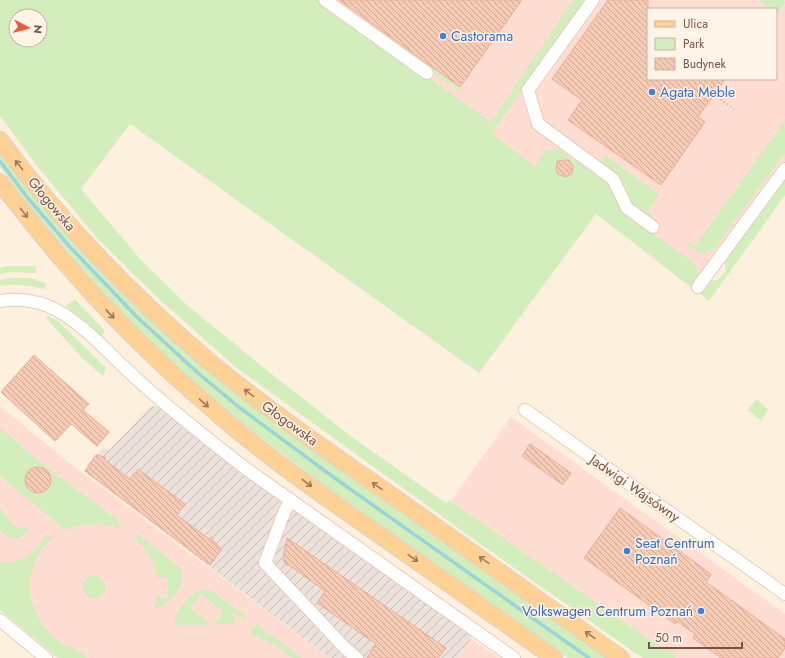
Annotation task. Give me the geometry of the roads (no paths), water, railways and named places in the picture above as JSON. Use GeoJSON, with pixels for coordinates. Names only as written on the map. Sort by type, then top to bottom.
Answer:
{"type":"FeatureCollection","features":[{"type":"Feature","properties":{"kind":"main road","name":"Głogowska"},"geometry":{"type":"LineString","coordinates":[[0,140],[48,200],[92,250],[144,303],[211,362],[298,430],[622,658]]}},
{"type":"Feature","properties":{"kind":"main road","name":"Głogowska"},"geometry":{"type":"LineString","coordinates":[[0,182],[41,235],[98,301],[145,349],[212,409],[317,491],[554,658]]}},
{"type":"Feature","properties":{"kind":"street"},"geometry":{"type":"LineString","coordinates":[[325,0],[427,73]]}},
{"type":"Feature","properties":{"kind":"street"},"geometry":{"type":"LineString","coordinates":[[593,0],[528,90],[538,124],[612,179],[626,208],[653,227]]}},
{"type":"Feature","properties":{"kind":"street"},"geometry":{"type":"LineString","coordinates":[[698,287],[785,169]]}},
{"type":"Feature","properties":{"kind":"street"},"geometry":{"type":"LineString","coordinates":[[0,301],[22,299],[34,302],[48,306],[71,320],[192,426],[245,468],[514,658]]}},
{"type":"Feature","properties":{"kind":"street","name":"Jadwigi Wajsówny"},"geometry":{"type":"LineString","coordinates":[[525,410],[785,594]]}},
{"type":"Feature","properties":{"kind":"street"},"geometry":{"type":"LineString","coordinates":[[291,500],[285,510],[265,563],[344,648],[357,658]]}},
{"type":"Feature","properties":{"kind":"street"},"geometry":{"type":"LineString","coordinates":[[0,620],[46,658]]}},
{"type":"Feature","properties":{"kind":"waterway"},"geometry":{"type":"LineString","coordinates":[[0,161],[27,197],[70,247],[137,317],[199,374],[240,408],[336,479],[589,658]]}},
{"type":"Feature","properties":{"kind":"place","name":"Castorama"},"geometry":{"type":"Point","coordinates":[443,36]}},
{"type":"Feature","properties":{"kind":"place","name":"Agata Meble"},"geometry":{"type":"Point","coordinates":[652,92]}},
{"type":"Feature","properties":{"kind":"place","name":"Seat Centrum Poznań"},"geometry":{"type":"Point","coordinates":[627,551]}},
{"type":"Feature","properties":{"kind":"place","name":"Volkswagen Centrum Poznań"},"geometry":{"type":"Point","coordinates":[701,611]}}]}
